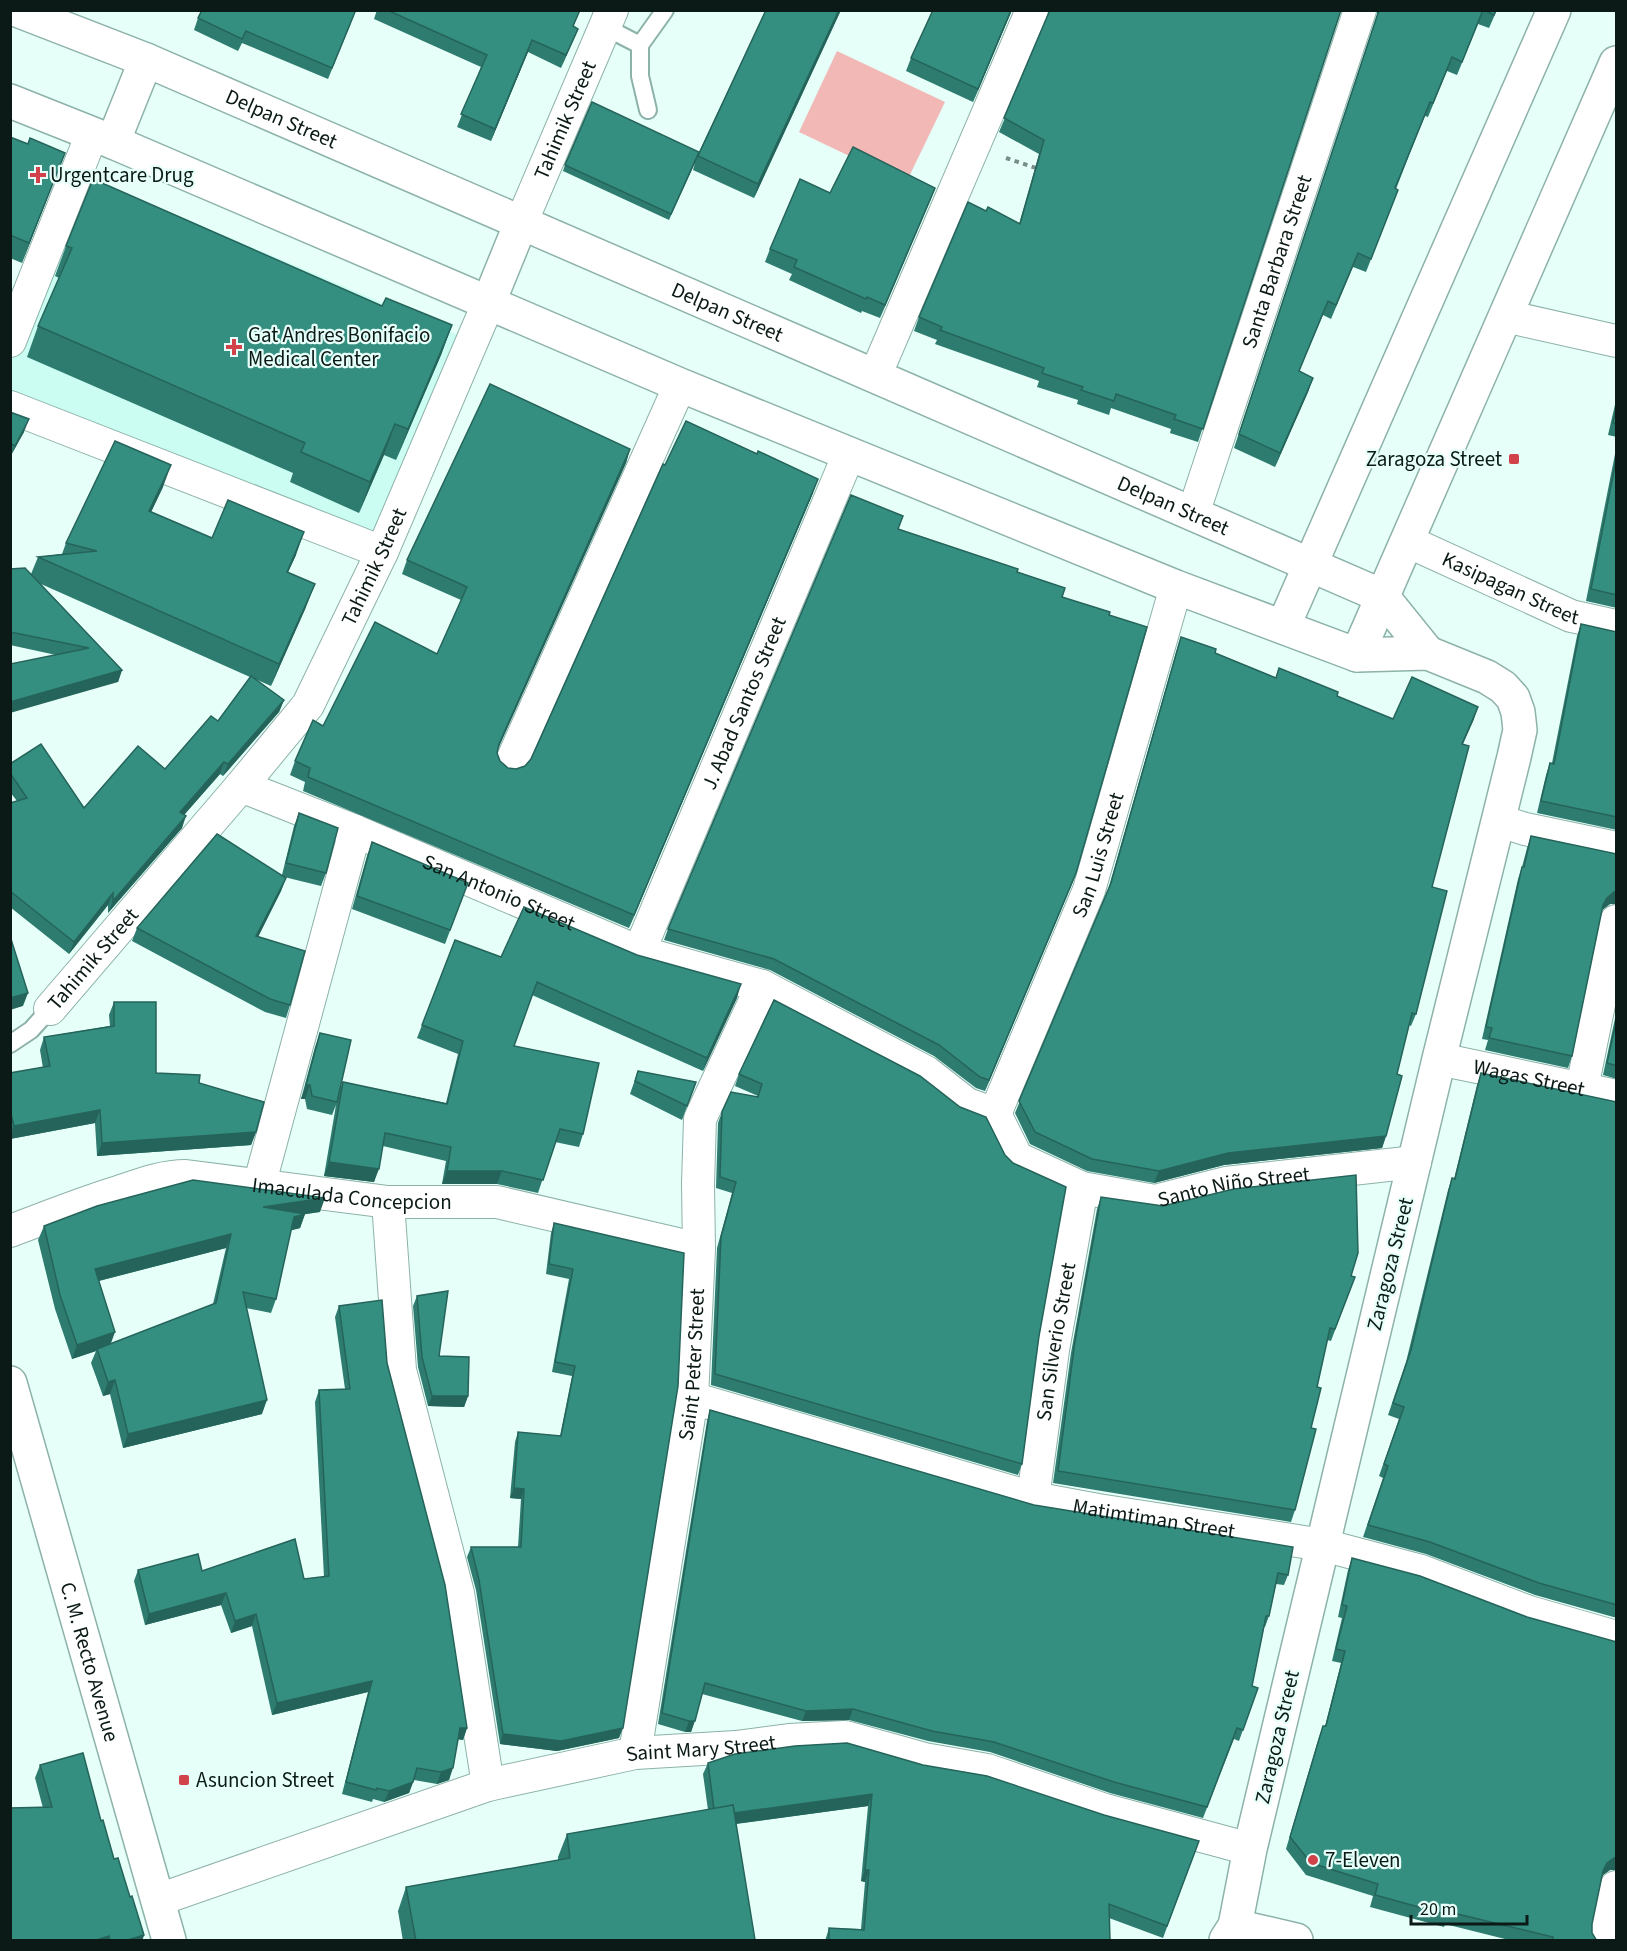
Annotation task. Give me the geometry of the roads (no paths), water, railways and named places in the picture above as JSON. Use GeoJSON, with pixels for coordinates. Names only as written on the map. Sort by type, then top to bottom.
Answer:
{"type":"FeatureCollection","features":[{"type":"Feature","properties":{"kind":"street","name":"Delpan Street"},"geometry":{"type":"LineString","coordinates":[[17,10],[146,60],[1310,565]]}},
{"type":"Feature","properties":{"kind":"street"},"geometry":{"type":"LineString","coordinates":[[875,376],[1032,10]]}},
{"type":"Feature","properties":{"kind":"street","name":"Santa Barbara Street"},"geometry":{"type":"LineString","coordinates":[[1193,514],[1360,10]]}},
{"type":"Feature","properties":{"kind":"street"},"geometry":{"type":"LineString","coordinates":[[10,102],[102,138],[680,385],[1176,587],[1283,627],[1554,10]]}},
{"type":"Feature","properties":{"kind":"street","name":"Tahimik Street"},"geometry":{"type":"LineString","coordinates":[[50,1009],[308,705],[382,552],[609,19]]}},
{"type":"Feature","properties":{"kind":"street"},"geometry":{"type":"LineString","coordinates":[[10,341],[102,138],[146,60]]}},
{"type":"Feature","properties":{"kind":"street"},"geometry":{"type":"LineString","coordinates":[[1357,655],[1504,316],[1613,82]]}},
{"type":"Feature","properties":{"kind":"street"},"geometry":{"type":"LineString","coordinates":[[1504,316],[1617,341]]}},
{"type":"Feature","properties":{"kind":"street"},"geometry":{"type":"LineString","coordinates":[[510,765],[680,385]]}},
{"type":"Feature","properties":{"kind":"street"},"geometry":{"type":"LineString","coordinates":[[10,407],[382,552]]}},
{"type":"Feature","properties":{"kind":"street","name":"J. Abad Santos Street"},"geometry":{"type":"LineString","coordinates":[[639,952],[849,454]]}},
{"type":"Feature","properties":{"kind":"street","name":"Kasipagan Street"},"geometry":{"type":"LineString","coordinates":[[1407,541],[1571,616],[1617,626]]}},
{"type":"Feature","properties":{"kind":"street","name":"Zaragoza Street"},"geometry":{"type":"LineString","coordinates":[[1310,565],[1382,596],[1428,653]]}},
{"type":"Feature","properties":{"kind":"street","name":"San Luis Street"},"geometry":{"type":"LineString","coordinates":[[995,1114],[1089,890],[1176,587]]}},
{"type":"Feature","properties":{"kind":"street","name":"Zaragoza Street"},"geometry":{"type":"LineString","coordinates":[[1231,1933],[1439,1059],[1500,821],[1520,730],[1518,712],[1513,698],[1503,687],[1487,677],[1428,653],[1357,655],[1283,627]]}},
{"type":"Feature","properties":{"kind":"street","name":"San Antonio Street"},"geometry":{"type":"LineString","coordinates":[[241,786],[355,831],[639,952],[762,987]]}},
{"type":"Feature","properties":{"kind":"street"},"geometry":{"type":"LineString","coordinates":[[1500,821],[1525,829],[1617,848]]}},
{"type":"Feature","properties":{"kind":"street"},"geometry":{"type":"LineString","coordinates":[[259,1186],[355,831]]}},
{"type":"Feature","properties":{"kind":"street"},"geometry":{"type":"LineString","coordinates":[[1582,1088],[1617,921]]}},
{"type":"Feature","properties":{"kind":"street"},"geometry":{"type":"LineString","coordinates":[[762,987],[926,1072],[967,1104],[995,1114]]}},
{"type":"Feature","properties":{"kind":"street","name":"Saint Peter Street"},"geometry":{"type":"LineString","coordinates":[[635,1753],[692,1398],[699,1249],[700,1119],[762,987]]}},
{"type":"Feature","properties":{"kind":"street","name":"Wagas Street"},"geometry":{"type":"LineString","coordinates":[[1439,1059],[1617,1096]]}},
{"type":"Feature","properties":{"kind":"street","name":"Santo Niño Street"},"geometry":{"type":"LineString","coordinates":[[995,1114],[1017,1158],[1082,1188],[1155,1201],[1226,1183],[1415,1162]]}},
{"type":"Feature","properties":{"kind":"street","name":"Imaculada Concepcion"},"geometry":{"type":"LineString","coordinates":[[10,1231],[162,1177],[186,1176],[388,1202],[497,1202],[699,1249]]}},
{"type":"Feature","properties":{"kind":"street","name":"San Silverio Street"},"geometry":{"type":"LineString","coordinates":[[1033,1498],[1053,1350],[1082,1188]]}},
{"type":"Feature","properties":{"kind":"street"},"geometry":{"type":"LineString","coordinates":[[388,1202],[400,1370],[458,1593],[488,1785]]}},
{"type":"Feature","properties":{"kind":"street","name":"C. M. Recto Avenue"},"geometry":{"type":"LineString","coordinates":[[10,1383],[170,1941]]}},
{"type":"Feature","properties":{"kind":"street","name":"Matimtiman Street"},"geometry":{"type":"LineString","coordinates":[[692,1398],[1033,1498],[1323,1545],[1421,1571],[1529,1612],[1617,1637]]}},
{"type":"Feature","properties":{"kind":"street","name":"Saint Mary Street"},"geometry":{"type":"LineString","coordinates":[[158,1900],[488,1785],[635,1753],[845,1737],[924,1759],[987,1770],[1105,1810],[1250,1849]]}},
{"type":"Feature","properties":{"kind":"street"},"geometry":{"type":"LineString","coordinates":[[1605,1941],[1617,1887]]}},
{"type":"Feature","properties":{"kind":"street"},"geometry":{"type":"LineString","coordinates":[[1231,1933],[1296,1941]]}},
{"type":"Feature","properties":{"kind":"lane"},"geometry":{"type":"LineString","coordinates":[[648,110],[640,76],[640,45],[665,10]]}},
{"type":"Feature","properties":{"kind":"lane"},"geometry":{"type":"LineString","coordinates":[[609,19],[640,45]]}},
{"type":"Feature","properties":{"kind":"lane","name":"Tahimik Street"},"geometry":{"type":"LineString","coordinates":[[10,1044],[31,1030],[50,1009]]}},
{"type":"Feature","properties":{"kind":"place","name":"Urgentcare Drug"},"geometry":{"type":"Point","coordinates":[38,175]}},
{"type":"Feature","properties":{"kind":"place","name":"Gat Andres Bonifacio Medical Center"},"geometry":{"type":"Point","coordinates":[234,347]}},
{"type":"Feature","properties":{"kind":"place","name":"Zaragoza Street"},"geometry":{"type":"Point","coordinates":[1514,459]}},
{"type":"Feature","properties":{"kind":"place","name":"Asuncion Street"},"geometry":{"type":"Point","coordinates":[184,1780]}},
{"type":"Feature","properties":{"kind":"place","name":"7-Eleven"},"geometry":{"type":"Point","coordinates":[1313,1860]}}]}
